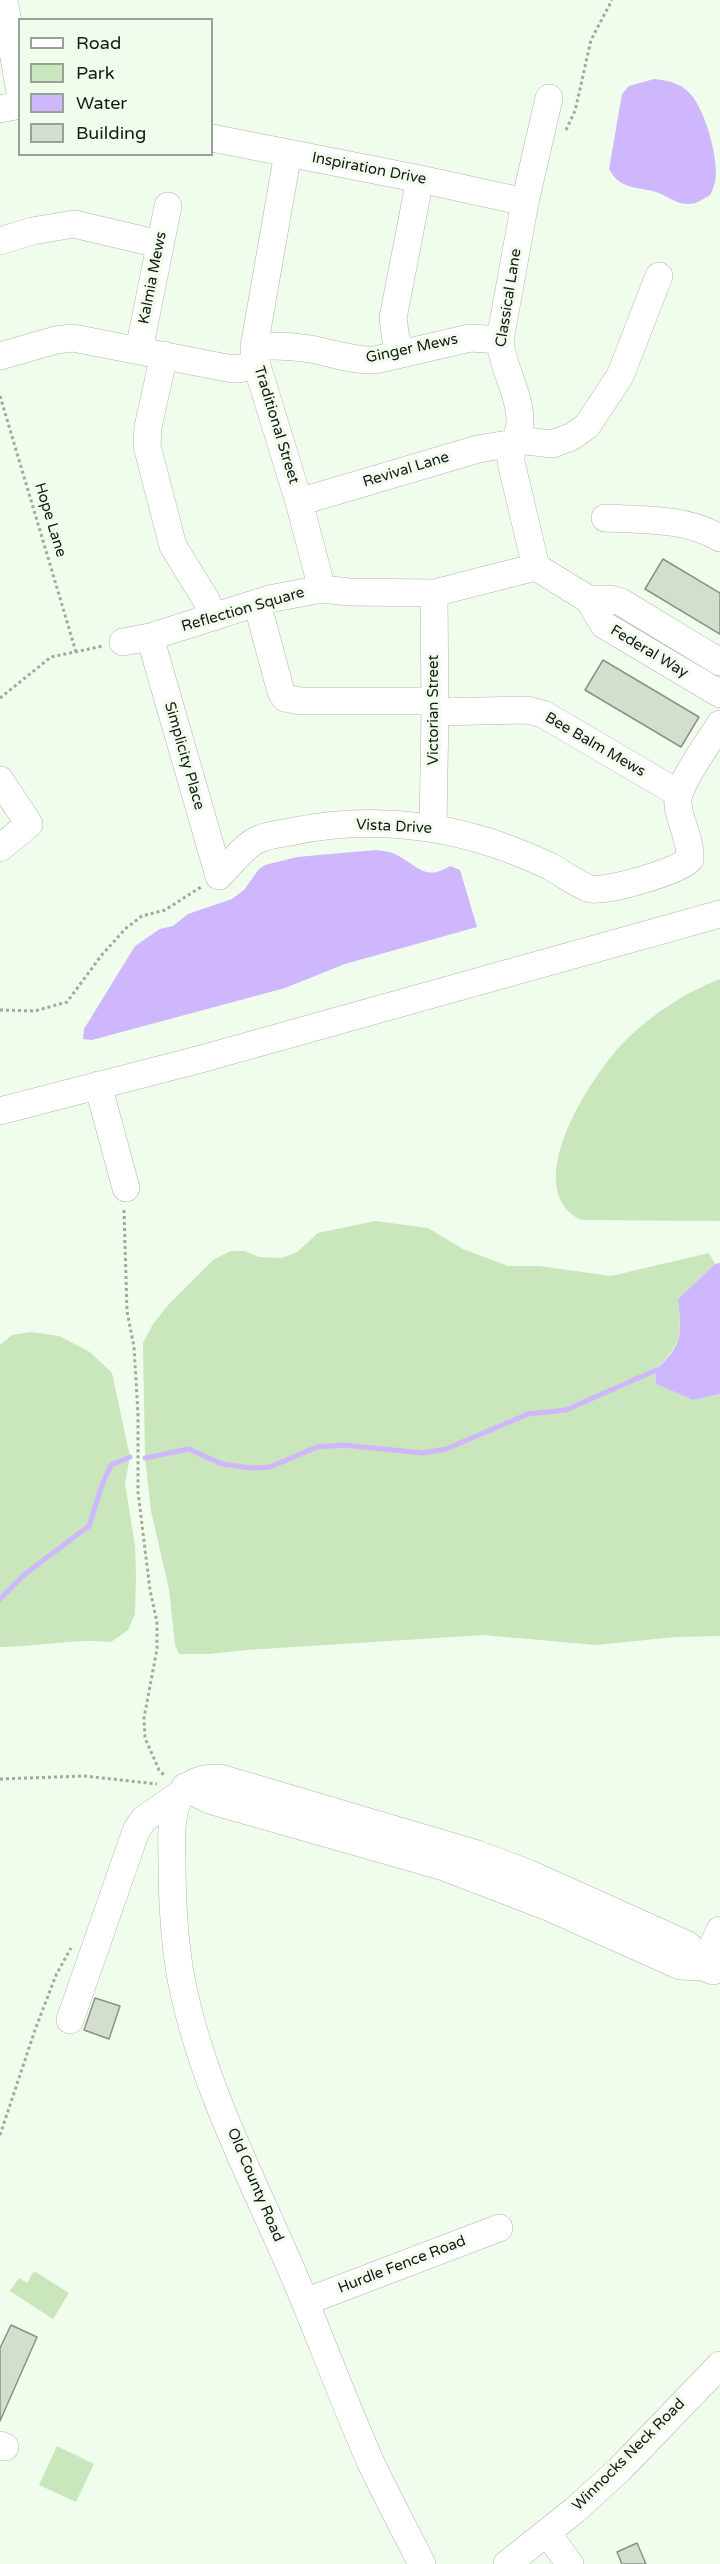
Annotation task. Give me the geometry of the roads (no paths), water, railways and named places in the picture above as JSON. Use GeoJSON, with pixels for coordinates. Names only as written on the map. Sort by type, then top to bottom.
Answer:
{"type":"FeatureCollection","features":[{"type":"Feature","properties":{"kind":"street"},"geometry":{"type":"LineString","coordinates":[[4,0],[18,80]]}},
{"type":"Feature","properties":{"kind":"street","name":"Classical Lane"},"geometry":{"type":"LineString","coordinates":[[536,567],[511,462],[520,415],[501,354],[500,340],[525,202],[549,98]]}},
{"type":"Feature","properties":{"kind":"street"},"geometry":{"type":"LineString","coordinates":[[0,109],[18,105]]}},
{"type":"Feature","properties":{"kind":"street","name":"Inspiration Drive"},"geometry":{"type":"LineString","coordinates":[[213,138],[525,202]]}},
{"type":"Feature","properties":{"kind":"street","name":"Traditional Street"},"geometry":{"type":"LineString","coordinates":[[288,153],[255,356],[299,502],[322,589]]}},
{"type":"Feature","properties":{"kind":"street"},"geometry":{"type":"LineString","coordinates":[[404,353],[396,340],[393,318],[420,179]]}},
{"type":"Feature","properties":{"kind":"street","name":"Kalmia Mews"},"geometry":{"type":"LineString","coordinates":[[168,206],[159,244],[147,447],[173,546],[214,617]]}},
{"type":"Feature","properties":{"kind":"street"},"geometry":{"type":"LineString","coordinates":[[0,241],[32,231],[74,225],[159,244]]}},
{"type":"Feature","properties":{"kind":"street","name":"Revival Lane"},"geometry":{"type":"LineString","coordinates":[[299,502],[478,449],[514,442],[559,443],[587,426],[620,376],[659,276]]}},
{"type":"Feature","properties":{"kind":"street"},"geometry":{"type":"LineString","coordinates":[[0,356],[56,340],[73,338],[227,368],[238,369],[255,356]]}},
{"type":"Feature","properties":{"kind":"street","name":"Ginger Mews"},"geometry":{"type":"LineString","coordinates":[[255,356],[273,345],[309,349],[362,361],[470,338],[500,340]]}},
{"type":"Feature","properties":{"kind":"street"},"geometry":{"type":"LineString","coordinates":[[605,518],[684,523],[702,528],[720,538]]}},
{"type":"Feature","properties":{"kind":"street","name":"Reflection Square"},"geometry":{"type":"LineString","coordinates":[[123,642],[150,637],[257,603],[322,589],[349,592],[434,593],[536,567]]}},
{"type":"Feature","properties":{"kind":"street","name":"Federal Way"},"geometry":{"type":"LineString","coordinates":[[536,567],[588,599],[604,625],[720,694]]}},
{"type":"Feature","properties":{"kind":"street","name":"Victorian Street"},"geometry":{"type":"LineString","coordinates":[[433,828],[434,593]]}},
{"type":"Feature","properties":{"kind":"street","name":"Federal Way"},"geometry":{"type":"LineString","coordinates":[[588,599],[610,599],[621,602],[720,662]]}},
{"type":"Feature","properties":{"kind":"street","name":"Bee Balm Mews"},"geometry":{"type":"LineString","coordinates":[[257,603],[281,692],[285,698],[300,701],[527,710],[543,714],[678,793]]}},
{"type":"Feature","properties":{"kind":"street","name":"Simplicity Place"},"geometry":{"type":"LineString","coordinates":[[150,637],[219,876]]}},
{"type":"Feature","properties":{"kind":"street"},"geometry":{"type":"LineString","coordinates":[[678,793],[720,723]]}},
{"type":"Feature","properties":{"kind":"street"},"geometry":{"type":"LineString","coordinates":[[0,780],[29,824],[0,849]]}},
{"type":"Feature","properties":{"kind":"street","name":"Vista Drive"},"geometry":{"type":"LineString","coordinates":[[219,876],[255,841],[280,834],[348,824],[433,828],[495,844],[532,858],[589,888],[600,890],[669,871],[688,862],[690,846],[678,808],[678,793]]}},
{"type":"Feature","properties":{"kind":"street"},"geometry":{"type":"LineString","coordinates":[[0,1111],[201,1059],[720,914]]}},
{"type":"Feature","properties":{"kind":"street"},"geometry":{"type":"LineString","coordinates":[[98,1085],[126,1188]]}},
{"type":"Feature","properties":{"kind":"street"},"geometry":{"type":"LineString","coordinates":[[70,2020],[136,1831],[144,1819],[182,1791],[209,1800],[372,1833],[451,1869],[591,1914],[680,1966],[712,1971],[720,1930]]}},
{"type":"Feature","properties":{"kind":"street","name":"Old County Road"},"geometry":{"type":"LineString","coordinates":[[182,1791],[172,1833],[172,1894],[175,1935],[183,1985],[197,2038],[225,2115],[372,2464],[422,2564]]}},
{"type":"Feature","properties":{"kind":"street","name":"Hurdle Fence Road"},"geometry":{"type":"LineString","coordinates":[[305,2302],[499,2228]]}},
{"type":"Feature","properties":{"kind":"street","name":"Winnocks Neck Road"},"geometry":{"type":"LineString","coordinates":[[507,2564],[547,2533],[619,2470],[720,2365]]}},
{"type":"Feature","properties":{"kind":"street"},"geometry":{"type":"LineString","coordinates":[[547,2533],[570,2564]]}},
{"type":"Feature","properties":{"kind":"water"},"geometry":{"type":"Polygon","coordinates":[[[654,79],[670,82],[685,89],[698,106],[709,132],[715,160],[715,182],[710,195],[691,204],[674,201],[657,192],[628,186],[617,180],[609,169],[622,94],[629,86],[654,79]]]}},
{"type":"Feature","properties":{"kind":"water"},"geometry":{"type":"Polygon","coordinates":[[[376,850],[399,856],[423,871],[435,872],[450,866],[460,870],[477,927],[345,964],[285,988],[92,1040],[83,1039],[84,1029],[135,946],[160,929],[173,926],[188,914],[232,899],[244,890],[259,869],[265,865],[297,857],[376,850]]]}},
{"type":"Feature","properties":{"kind":"water"},"geometry":{"type":"Polygon","coordinates":[[[720,1263],[720,1394],[693,1400],[656,1384],[655,1370],[676,1346],[680,1331],[678,1299],[715,1264],[720,1263]]]}},
{"type":"Feature","properties":{"kind":"waterway"},"geometry":{"type":"LineString","coordinates":[[145,1458],[189,1449],[222,1464],[252,1468],[270,1467],[317,1447],[343,1445],[423,1453],[446,1449],[528,1414],[566,1410],[656,1370]]}},
{"type":"Feature","properties":{"kind":"waterway"},"geometry":{"type":"LineString","coordinates":[[0,1599],[25,1574],[89,1526],[111,1465],[130,1457]]}}]}
